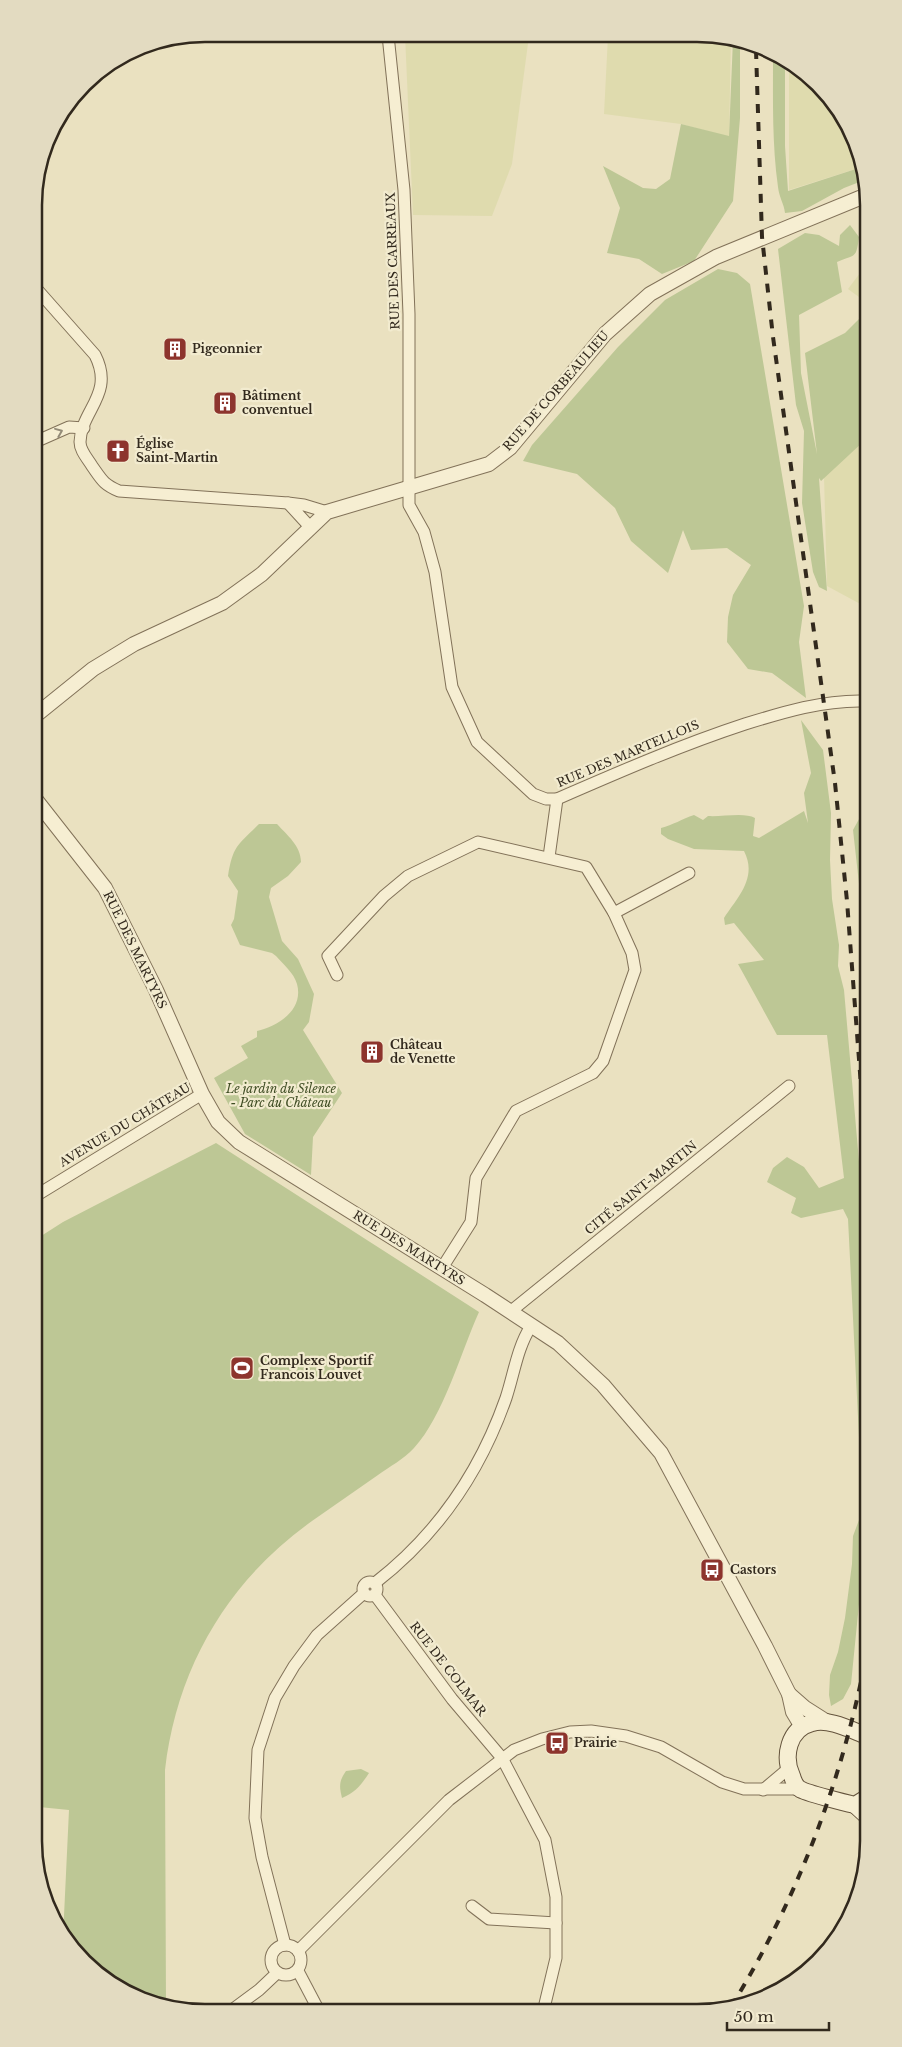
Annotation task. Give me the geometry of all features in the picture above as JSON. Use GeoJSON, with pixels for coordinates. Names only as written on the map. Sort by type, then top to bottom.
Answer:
{"type":"FeatureCollection","features":[{"type":"Feature","properties":{"kind":"main road"},"geometry":{"type":"LineString","coordinates":[[859,1733],[827,1722],[813,1722],[802,1728],[791,1739],[787,1755],[788,1768],[793,1780],[800,1789],[859,1801]]}},
{"type":"Feature","properties":{"kind":"street","name":"RUE DES CARREAUX"},"geometry":{"type":"LineString","coordinates":[[389,43],[404,190],[409,314],[408,488]]}},
{"type":"Feature","properties":{"kind":"street","name":"RUE DE CORBEAULIEU"},"geometry":{"type":"LineString","coordinates":[[330,510],[489,464],[510,448],[605,334],[650,294],[716,257],[859,197]]}},
{"type":"Feature","properties":{"kind":"street"},"geometry":{"type":"LineString","coordinates":[[43,296],[95,355],[99,363],[100,390],[84,428],[80,443],[82,451],[106,485],[119,491],[288,503],[330,510]]}},
{"type":"Feature","properties":{"kind":"street"},"geometry":{"type":"LineString","coordinates":[[43,439],[70,428],[84,428]]}},
{"type":"Feature","properties":{"kind":"street","name":"RUE DES MARTELLOIS"},"geometry":{"type":"LineString","coordinates":[[408,488],[409,504],[424,532],[436,572],[452,687],[477,742],[532,794],[546,799],[557,799],[696,740],[788,710],[824,704],[860,701]]}},
{"type":"Feature","properties":{"kind":"street"},"geometry":{"type":"LineString","coordinates":[[288,503],[311,528]]}},
{"type":"Feature","properties":{"kind":"street"},"geometry":{"type":"LineString","coordinates":[[43,710],[93,669],[134,644],[222,603],[262,574],[330,510]]}},
{"type":"Feature","properties":{"kind":"street"},"geometry":{"type":"LineString","coordinates":[[550,857],[557,799]]}},
{"type":"Feature","properties":{"kind":"street","name":"RUE DES MARTYRS"},"geometry":{"type":"LineString","coordinates":[[43,808],[105,888],[156,990],[202,1094],[218,1122],[239,1142],[442,1268],[558,1344],[603,1385],[661,1453],[756,1629],[789,1694],[793,1712],[802,1728]]}},
{"type":"Feature","properties":{"kind":"street"},"geometry":{"type":"LineString","coordinates":[[336,975],[328,956],[384,896],[408,876],[478,842],[550,857],[586,867],[614,913],[632,953],[635,970],[603,1061],[592,1073],[516,1111],[476,1178],[471,1222],[442,1268]]}},
{"type":"Feature","properties":{"kind":"street"},"geometry":{"type":"LineString","coordinates":[[614,913],[690,874]]}},
{"type":"Feature","properties":{"kind":"street","name":"CITÉ SAINT-MARTIN"},"geometry":{"type":"LineString","coordinates":[[510,1312],[789,1086]]}},
{"type":"Feature","properties":{"kind":"street","name":"AVENUE DU CHÂTEAU"},"geometry":{"type":"LineString","coordinates":[[42,1192],[202,1094]]}},
{"type":"Feature","properties":{"kind":"street"},"geometry":{"type":"LineString","coordinates":[[285,1945],[262,1857],[255,1818],[258,1750],[275,1698],[294,1666],[317,1635],[371,1590],[419,1545],[460,1494],[482,1456],[506,1398],[524,1338],[531,1326]]}},
{"type":"Feature","properties":{"kind":"street","name":"RUE DE COLMAR"},"geometry":{"type":"LineString","coordinates":[[371,1590],[452,1699],[502,1758],[545,1840],[556,1897],[556,1958],[545,2004]]}},
{"type":"Feature","properties":{"kind":"street","name":"RUE DES MARTYRS"},"geometry":{"type":"LineString","coordinates":[[789,1694],[805,1708],[827,1722]]}},
{"type":"Feature","properties":{"kind":"street"},"geometry":{"type":"LineString","coordinates":[[298,1951],[449,1800],[514,1750],[542,1739],[570,1732],[592,1731],[626,1736],[661,1747],[722,1782],[744,1789],[800,1789]]}},
{"type":"Feature","properties":{"kind":"street"},"geometry":{"type":"LineString","coordinates":[[763,1790],[788,1768]]}},
{"type":"Feature","properties":{"kind":"street"},"geometry":{"type":"LineString","coordinates":[[472,1906],[488,1919],[556,1923]]}},
{"type":"Feature","properties":{"kind":"street"},"geometry":{"type":"LineString","coordinates":[[285,1945],[292,1946],[298,1951],[302,1957],[298,1971],[292,1975],[284,1976],[277,1973],[272,1965],[272,1956],[276,1948],[285,1945]]}},
{"type":"Feature","properties":{"kind":"street"},"geometry":{"type":"LineString","coordinates":[[298,1971],[315,2004]]}},
{"type":"Feature","properties":{"kind":"street"},"geometry":{"type":"LineString","coordinates":[[240,2004],[277,1973]]}},
{"type":"Feature","properties":{"kind":"shaded area"},"geometry":{"type":"Polygon","coordinates":[[[528,42],[512,164],[492,216],[413,215],[405,43],[528,42]]]}},
{"type":"Feature","properties":{"kind":"shaded area"},"geometry":{"type":"Polygon","coordinates":[[[608,42],[696,42],[731,47],[729,137],[681,124],[604,114],[608,42]]]}},
{"type":"Feature","properties":{"kind":"shaded area"},"geometry":{"type":"Polygon","coordinates":[[[789,71],[812,90],[826,106],[838,124],[847,143],[855,169],[789,190],[789,71]]]}},
{"type":"Feature","properties":{"kind":"shaded area"},"geometry":{"type":"Polygon","coordinates":[[[860,273],[860,298],[848,289],[860,273]]]}},
{"type":"Feature","properties":{"kind":"shaded area"},"geometry":{"type":"Polygon","coordinates":[[[860,445],[860,604],[827,586],[824,477],[860,445]]]}},
{"type":"Feature","properties":{"kind":"green space"},"geometry":{"type":"Polygon","coordinates":[[[733,47],[740,49],[740,118],[733,201],[694,261],[662,274],[639,259],[607,253],[620,208],[603,166],[643,188],[656,189],[670,179],[681,124],[729,136],[733,47]]]}},
{"type":"Feature","properties":{"kind":"green space"},"geometry":{"type":"Polygon","coordinates":[[[773,62],[785,69],[785,146],[788,191],[855,169],[858,183],[802,211],[785,213],[776,171],[773,62]]]}},
{"type":"Feature","properties":{"kind":"green space"},"geometry":{"type":"Polygon","coordinates":[[[850,225],[859,237],[854,255],[837,262],[842,292],[799,315],[801,373],[817,454],[805,353],[845,333],[860,318],[860,445],[821,481],[819,478],[827,591],[819,587],[813,572],[802,503],[804,431],[796,405],[778,249],[805,233],[819,235],[839,246],[840,235],[850,225]]]}},
{"type":"Feature","properties":{"kind":"green space"},"geometry":{"type":"Polygon","coordinates":[[[718,269],[737,273],[750,284],[804,606],[799,642],[806,698],[772,673],[748,669],[727,642],[728,617],[733,595],[751,565],[727,548],[691,550],[683,530],[668,573],[631,541],[615,508],[577,474],[523,461],[532,445],[618,347],[665,300],[718,269]]]}},
{"type":"Feature","properties":{"kind":"green space"},"geometry":{"type":"Polygon","coordinates":[[[801,720],[823,750],[831,813],[830,860],[832,899],[839,945],[838,966],[844,990],[859,1166],[859,1442],[848,1219],[843,1209],[801,1218],[791,1213],[796,1198],[767,1182],[773,1168],[787,1157],[804,1167],[819,1188],[844,1178],[827,1035],[777,1035],[738,964],[764,960],[734,923],[725,925],[724,918],[740,895],[747,879],[749,870],[744,851],[694,849],[668,839],[661,834],[661,828],[694,815],[703,820],[708,816],[751,816],[755,818],[753,836],[759,838],[804,811],[808,823],[804,793],[811,773],[801,720]]]}},
{"type":"Feature","properties":{"kind":"green space"},"geometry":{"type":"Polygon","coordinates":[[[860,818],[860,889],[853,830],[860,818]]]}},
{"type":"Feature","properties":{"kind":"green space","name":"Le jardin du Silence - Parc du Château"},"geometry":{"type":"Polygon","coordinates":[[[259,824],[277,824],[293,841],[299,851],[301,862],[288,876],[271,888],[269,897],[282,941],[298,959],[314,994],[309,1022],[303,1030],[342,1093],[313,1137],[311,1175],[245,1134],[214,1078],[248,1058],[241,1046],[257,1037],[257,1031],[281,1021],[297,1002],[297,984],[288,969],[272,953],[240,945],[231,925],[234,919],[238,891],[228,876],[232,858],[234,851],[241,842],[259,824]]]}},
{"type":"Feature","properties":{"kind":"green space","name":"Complexe Sportif Francois Louvet"},"geometry":{"type":"Polygon","coordinates":[[[216,1143],[479,1312],[443,1402],[424,1435],[414,1448],[312,1521],[282,1545],[255,1571],[232,1599],[212,1629],[195,1662],[181,1696],[171,1732],[165,1770],[166,1999],[134,1988],[115,1977],[83,1949],[64,1923],[69,1810],[42,1807],[42,1235],[63,1222],[216,1143]]]}},
{"type":"Feature","properties":{"kind":"green space"},"geometry":{"type":"Polygon","coordinates":[[[859,1520],[859,1602],[851,1684],[843,1699],[831,1706],[829,1695],[830,1675],[838,1652],[845,1618],[852,1564],[853,1536],[859,1520]]]}},
{"type":"Feature","properties":{"kind":"green space"},"geometry":{"type":"Polygon","coordinates":[[[361,1769],[369,1773],[358,1788],[342,1798],[340,1784],[346,1771],[361,1769]]]}},
{"type":"Feature","properties":{"kind":"railway"},"geometry":{"type":"LineString","coordinates":[[756,54],[762,237],[773,337],[835,783],[847,901],[859,1066]]}},
{"type":"Feature","properties":{"kind":"railway"},"geometry":{"type":"LineString","coordinates":[[735,1999],[777,1923],[815,1836],[845,1746],[859,1689]]}},
{"type":"Feature","properties":{"kind":"place","name":"Pigeonnier"},"geometry":{"type":"Point","coordinates":[175,349]}},
{"type":"Feature","properties":{"kind":"place","name":"Bâtiment conventuel"},"geometry":{"type":"Point","coordinates":[225,403]}},
{"type":"Feature","properties":{"kind":"place","name":"Église Saint-Martin"},"geometry":{"type":"Point","coordinates":[118,451]}},
{"type":"Feature","properties":{"kind":"place","name":"Château de Venette"},"geometry":{"type":"Point","coordinates":[372,1052]}},
{"type":"Feature","properties":{"kind":"place","name":"Complexe Sportif Francois Louvet"},"geometry":{"type":"Point","coordinates":[242,1368]}},
{"type":"Feature","properties":{"kind":"place","name":"Castors"},"geometry":{"type":"Point","coordinates":[712,1570]}},
{"type":"Feature","properties":{"kind":"place","name":"Prairie"},"geometry":{"type":"Point","coordinates":[557,1743]}}]}
